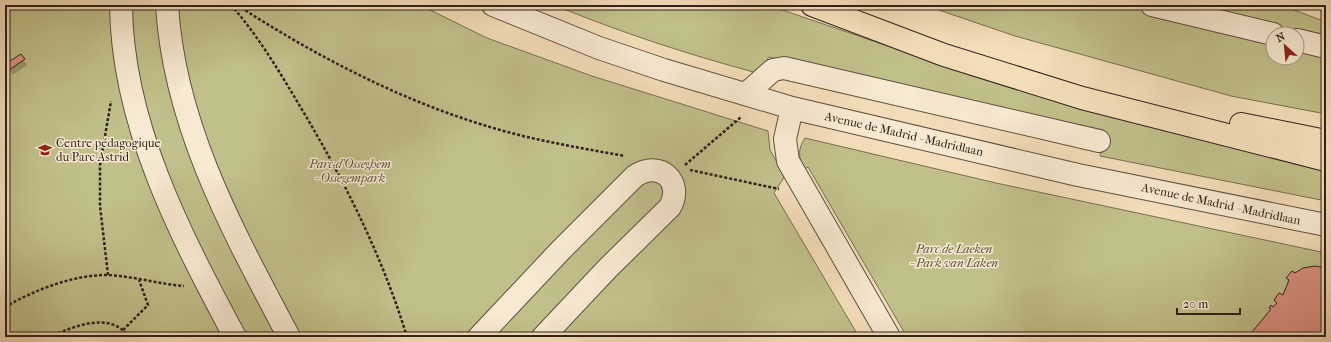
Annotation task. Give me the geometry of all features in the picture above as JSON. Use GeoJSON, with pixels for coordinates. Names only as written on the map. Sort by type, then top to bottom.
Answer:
{"type":"FeatureCollection","features":[{"type":"Feature","properties":{"kind":"highway"},"geometry":{"type":"LineString","coordinates":[[812,5],[944,55],[1082,98],[1326,160]]}},
{"type":"Feature","properties":{"kind":"highway"},"geometry":{"type":"LineString","coordinates":[[877,29],[1108,92],[1217,119],[1326,141]]}},
{"type":"Feature","properties":{"kind":"street"},"geometry":{"type":"LineString","coordinates":[[121,5],[124,58],[140,124],[173,216],[235,337]]}},
{"type":"Feature","properties":{"kind":"street"},"geometry":{"type":"LineString","coordinates":[[167,5],[177,74],[207,173],[237,237],[290,337]]}},
{"type":"Feature","properties":{"kind":"street","name":"Avenue de Madrid - Madridlaan"},"geometry":{"type":"LineString","coordinates":[[493,5],[598,48],[664,70],[792,108],[1078,174],[1326,225]]}},
{"type":"Feature","properties":{"kind":"street"},"geometry":{"type":"LineString","coordinates":[[1152,5],[1265,32]]}},
{"type":"Feature","properties":{"kind":"street"},"geometry":{"type":"LineString","coordinates":[[1305,42],[1326,47]]}},
{"type":"Feature","properties":{"kind":"street"},"geometry":{"type":"LineString","coordinates":[[746,94],[773,70],[784,68],[1098,141]]}},
{"type":"Feature","properties":{"kind":"street"},"geometry":{"type":"LineString","coordinates":[[792,108],[786,131],[786,151],[794,174],[889,337]]}},
{"type":"Feature","properties":{"kind":"street"},"geometry":{"type":"LineString","coordinates":[[479,337],[560,251],[635,176],[649,170],[664,173],[674,185],[674,200],[670,207],[607,269],[544,337]]}},
{"type":"Feature","properties":{"kind":"path"},"geometry":{"type":"LineString","coordinates":[[231,5],[251,29],[274,64],[336,170],[378,256],[407,337]]}},
{"type":"Feature","properties":{"kind":"path"},"geometry":{"type":"LineString","coordinates":[[237,5],[277,31],[333,62],[422,102],[468,119],[522,136],[629,157]]}},
{"type":"Feature","properties":{"kind":"path"},"geometry":{"type":"LineString","coordinates":[[108,275],[100,206],[100,165],[112,97]]}},
{"type":"Feature","properties":{"kind":"path"},"geometry":{"type":"LineString","coordinates":[[741,117],[682,168],[807,195]]}},
{"type":"Feature","properties":{"kind":"path"},"geometry":{"type":"LineString","coordinates":[[5,307],[33,293],[70,280],[108,275],[139,279],[160,284],[208,286]]}},
{"type":"Feature","properties":{"kind":"path"},"geometry":{"type":"LineString","coordinates":[[123,330],[148,305],[139,279]]}},
{"type":"Feature","properties":{"kind":"path"},"geometry":{"type":"LineString","coordinates":[[49,337],[82,325],[99,322],[110,323],[123,330],[129,337]]}},
{"type":"Feature","properties":{"kind":"green space","name":"Parc d'Osseghem - Ossegempark"},"geometry":{"type":"Polygon","coordinates":[[[5,5],[420,5],[487,38],[592,76],[768,131],[770,150],[785,176],[774,193],[859,337],[5,337],[5,5]]]}},
{"type":"Feature","properties":{"kind":"green space"},"geometry":{"type":"Polygon","coordinates":[[[554,5],[768,5],[955,69],[1326,167],[1326,201],[1100,156],[1103,130],[769,57],[757,73],[655,42],[605,25],[554,5]]]}},
{"type":"Feature","properties":{"kind":"green space"},"geometry":{"type":"Polygon","coordinates":[[[924,5],[1281,5],[1326,22],[1326,114],[1231,96],[1015,36],[924,5]]]}},
{"type":"Feature","properties":{"kind":"green space","name":"Parc de Laeken - Park van Laken"},"geometry":{"type":"Polygon","coordinates":[[[805,138],[996,183],[1326,253],[1326,337],[907,337],[808,167],[804,169],[801,161],[800,149],[805,138]]]}},
{"type":"Feature","properties":{"kind":"building"},"geometry":{"type":"Polygon","coordinates":[[[21,54],[25,59],[9,70],[5,64],[21,54]]]}},
{"type":"Feature","properties":{"kind":"building"},"geometry":{"type":"Polygon","coordinates":[[[1315,266],[1326,268],[1326,337],[1248,337],[1271,309],[1269,308],[1271,305],[1273,307],[1277,303],[1274,300],[1279,293],[1283,295],[1289,280],[1286,278],[1292,271],[1295,273],[1303,268],[1315,266]]]}},
{"type":"Feature","properties":{"kind":"place","name":"Centre pédagogique du Parc Astrid"},"geometry":{"type":"Point","coordinates":[45,150]}}]}
